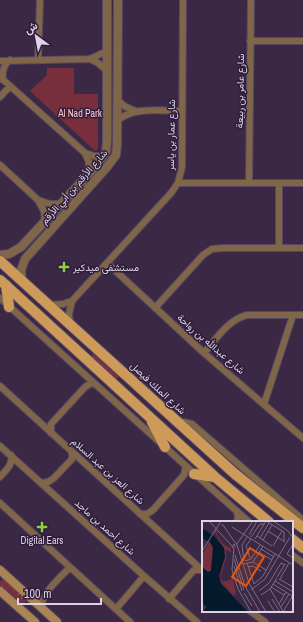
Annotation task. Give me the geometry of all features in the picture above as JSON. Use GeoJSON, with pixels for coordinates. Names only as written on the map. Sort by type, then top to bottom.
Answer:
{"type":"FeatureCollection","features":[{"type":"Feature","properties":{"kind":"main road","name":"شارع الملك فيصل"},"geometry":{"type":"LineString","coordinates":[[0,261],[235,474],[303,528]]}},
{"type":"Feature","properties":{"kind":"main road"},"geometry":{"type":"LineString","coordinates":[[3,283],[9,307]]}},
{"type":"Feature","properties":{"kind":"main road"},"geometry":{"type":"LineString","coordinates":[[3,283],[215,477],[269,521]]}},
{"type":"Feature","properties":{"kind":"main road"},"geometry":{"type":"LineString","coordinates":[[150,416],[165,448]]}},
{"type":"Feature","properties":{"kind":"main road"},"geometry":{"type":"LineString","coordinates":[[194,474],[215,477]]}},
{"type":"Feature","properties":{"kind":"main road"},"geometry":{"type":"LineString","coordinates":[[293,540],[303,548]]}},
{"type":"Feature","properties":{"kind":"main road"},"geometry":{"type":"LineString","coordinates":[[0,570],[57,622]]}},
{"type":"Feature","properties":{"kind":"main road"},"geometry":{"type":"LineString","coordinates":[[0,590],[35,622]]}},
{"type":"Feature","properties":{"kind":"street"},"geometry":{"type":"LineString","coordinates":[[38,60],[40,0]]}},
{"type":"Feature","properties":{"kind":"street","name":"شارع الأرقم بن أبي الأرقم"},"geometry":{"type":"LineString","coordinates":[[0,255],[9,254],[18,250],[104,156],[107,146],[107,0]]}},
{"type":"Feature","properties":{"kind":"street","name":"شارع الأرقم بن أبي الأرقم"},"geometry":{"type":"LineString","coordinates":[[22,281],[21,266],[25,259],[113,160],[117,150],[118,0]]}},
{"type":"Feature","properties":{"kind":"street","name":"شارع عمار بن ياسر"},"geometry":{"type":"LineString","coordinates":[[72,301],[171,194],[178,183],[182,167],[183,0]]}},
{"type":"Feature","properties":{"kind":"street","name":"شارع عامر بن ربيعة"},"geometry":{"type":"LineString","coordinates":[[248,183],[251,0]]}},
{"type":"Feature","properties":{"kind":"street"},"geometry":{"type":"LineString","coordinates":[[250,41],[303,41]]}},
{"type":"Feature","properties":{"kind":"street"},"geometry":{"type":"LineString","coordinates":[[0,61],[90,59],[107,51]]}},
{"type":"Feature","properties":{"kind":"street"},"geometry":{"type":"LineString","coordinates":[[90,59],[98,63],[106,70]]}},
{"type":"Feature","properties":{"kind":"street"},"geometry":{"type":"LineString","coordinates":[[10,60],[4,67],[2,78],[85,153],[94,156],[104,156]]}},
{"type":"Feature","properties":{"kind":"street"},"geometry":{"type":"LineString","coordinates":[[0,97],[10,86]]}},
{"type":"Feature","properties":{"kind":"street"},"geometry":{"type":"LineString","coordinates":[[117,99],[124,106],[134,111],[182,111]]}},
{"type":"Feature","properties":{"kind":"street"},"geometry":{"type":"LineString","coordinates":[[117,121],[134,111]]}},
{"type":"Feature","properties":{"kind":"street"},"geometry":{"type":"LineString","coordinates":[[67,210],[69,202],[87,182],[86,176],[89,162],[85,153]]}},
{"type":"Feature","properties":{"kind":"street"},"geometry":{"type":"LineString","coordinates":[[0,165],[38,200],[44,211],[44,226],[26,248],[28,251],[33,249]]}},
{"type":"Feature","properties":{"kind":"street"},"geometry":{"type":"LineString","coordinates":[[178,183],[303,183]]}},
{"type":"Feature","properties":{"kind":"street"},"geometry":{"type":"LineString","coordinates":[[279,183],[279,248]]}},
{"type":"Feature","properties":{"kind":"street"},"geometry":{"type":"LineString","coordinates":[[38,200],[50,204],[60,204]]}},
{"type":"Feature","properties":{"kind":"street"},"geometry":{"type":"LineString","coordinates":[[155,308],[206,252],[218,248],[303,248]]}},
{"type":"Feature","properties":{"kind":"street","name":"شارع عبدالله بن رواحة"},"geometry":{"type":"LineString","coordinates":[[107,264],[204,353],[303,438]]}},
{"type":"Feature","properties":{"kind":"street"},"geometry":{"type":"LineString","coordinates":[[0,298],[248,521]]}},
{"type":"Feature","properties":{"kind":"street"},"geometry":{"type":"LineString","coordinates":[[50,305],[63,304],[72,301]]}},
{"type":"Feature","properties":{"kind":"street"},"geometry":{"type":"LineString","coordinates":[[70,324],[69,314],[72,301]]}},
{"type":"Feature","properties":{"kind":"street"},"geometry":{"type":"LineString","coordinates":[[204,353],[230,323],[247,314],[303,315]]}},
{"type":"Feature","properties":{"kind":"street"},"geometry":{"type":"LineString","coordinates":[[264,404],[293,315]]}},
{"type":"Feature","properties":{"kind":"street"},"geometry":{"type":"LineString","coordinates":[[51,432],[51,424],[85,387],[93,382]]}},
{"type":"Feature","properties":{"kind":"street","name":"شارع العز بن عبد السلام"},"geometry":{"type":"LineString","coordinates":[[0,386],[202,571]]}},
{"type":"Feature","properties":{"kind":"street"},"geometry":{"type":"LineString","coordinates":[[178,423],[183,422],[192,424],[303,520]]}},
{"type":"Feature","properties":{"kind":"street","name":"شارع أحمد بن ماجد"},"geometry":{"type":"LineString","coordinates":[[0,446],[169,599],[197,622]]}},
{"type":"Feature","properties":{"kind":"street"},"geometry":{"type":"LineString","coordinates":[[41,483],[48,482],[54,478],[72,459],[72,452]]}},
{"type":"Feature","properties":{"kind":"street"},"geometry":{"type":"LineString","coordinates":[[0,477],[11,464],[11,455]]}},
{"type":"Feature","properties":{"kind":"street"},"geometry":{"type":"LineString","coordinates":[[140,514],[147,514],[153,510],[184,474],[186,466]]}},
{"type":"Feature","properties":{"kind":"street"},"geometry":{"type":"LineString","coordinates":[[0,503],[130,622]]}},
{"type":"Feature","properties":{"kind":"street"},"geometry":{"type":"LineString","coordinates":[[237,512],[237,521]]}},
{"type":"Feature","properties":{"kind":"street"},"geometry":{"type":"LineString","coordinates":[[293,556],[303,563]]}},
{"type":"Feature","properties":{"kind":"street"},"geometry":{"type":"LineString","coordinates":[[193,562],[202,562]]}},
{"type":"Feature","properties":{"kind":"street"},"geometry":{"type":"LineString","coordinates":[[42,608],[42,601],[45,594],[70,567]]}},
{"type":"Feature","properties":{"kind":"street"},"geometry":{"type":"LineString","coordinates":[[169,599],[194,570],[202,571]]}},
{"type":"Feature","properties":{"kind":"street"},"geometry":{"type":"LineString","coordinates":[[116,608],[144,576]]}},
{"type":"Feature","properties":{"kind":"street"},"geometry":{"type":"LineString","coordinates":[[251,612],[265,622]]}},
{"type":"Feature","properties":{"kind":"green space","name":"Al Nad Park"},"geometry":{"type":"Polygon","coordinates":[[[47,68],[74,68],[74,94],[98,94],[98,148],[95,151],[30,91],[47,75],[47,68]]]}},
{"type":"Feature","properties":{"kind":"green space"},"geometry":{"type":"Polygon","coordinates":[[[94,352],[120,376],[116,379],[91,356],[94,352]]]}},
{"type":"Feature","properties":{"kind":"green space"},"geometry":{"type":"Polygon","coordinates":[[[3,578],[27,600],[23,604],[0,585],[3,578]]]}},
{"type":"Feature","properties":{"kind":"place","name":"مستشفى ميدكير"},"geometry":{"type":"Point","coordinates":[64,267]}},
{"type":"Feature","properties":{"kind":"place","name":"Digital Ears"},"geometry":{"type":"Point","coordinates":[42,527]}}]}
